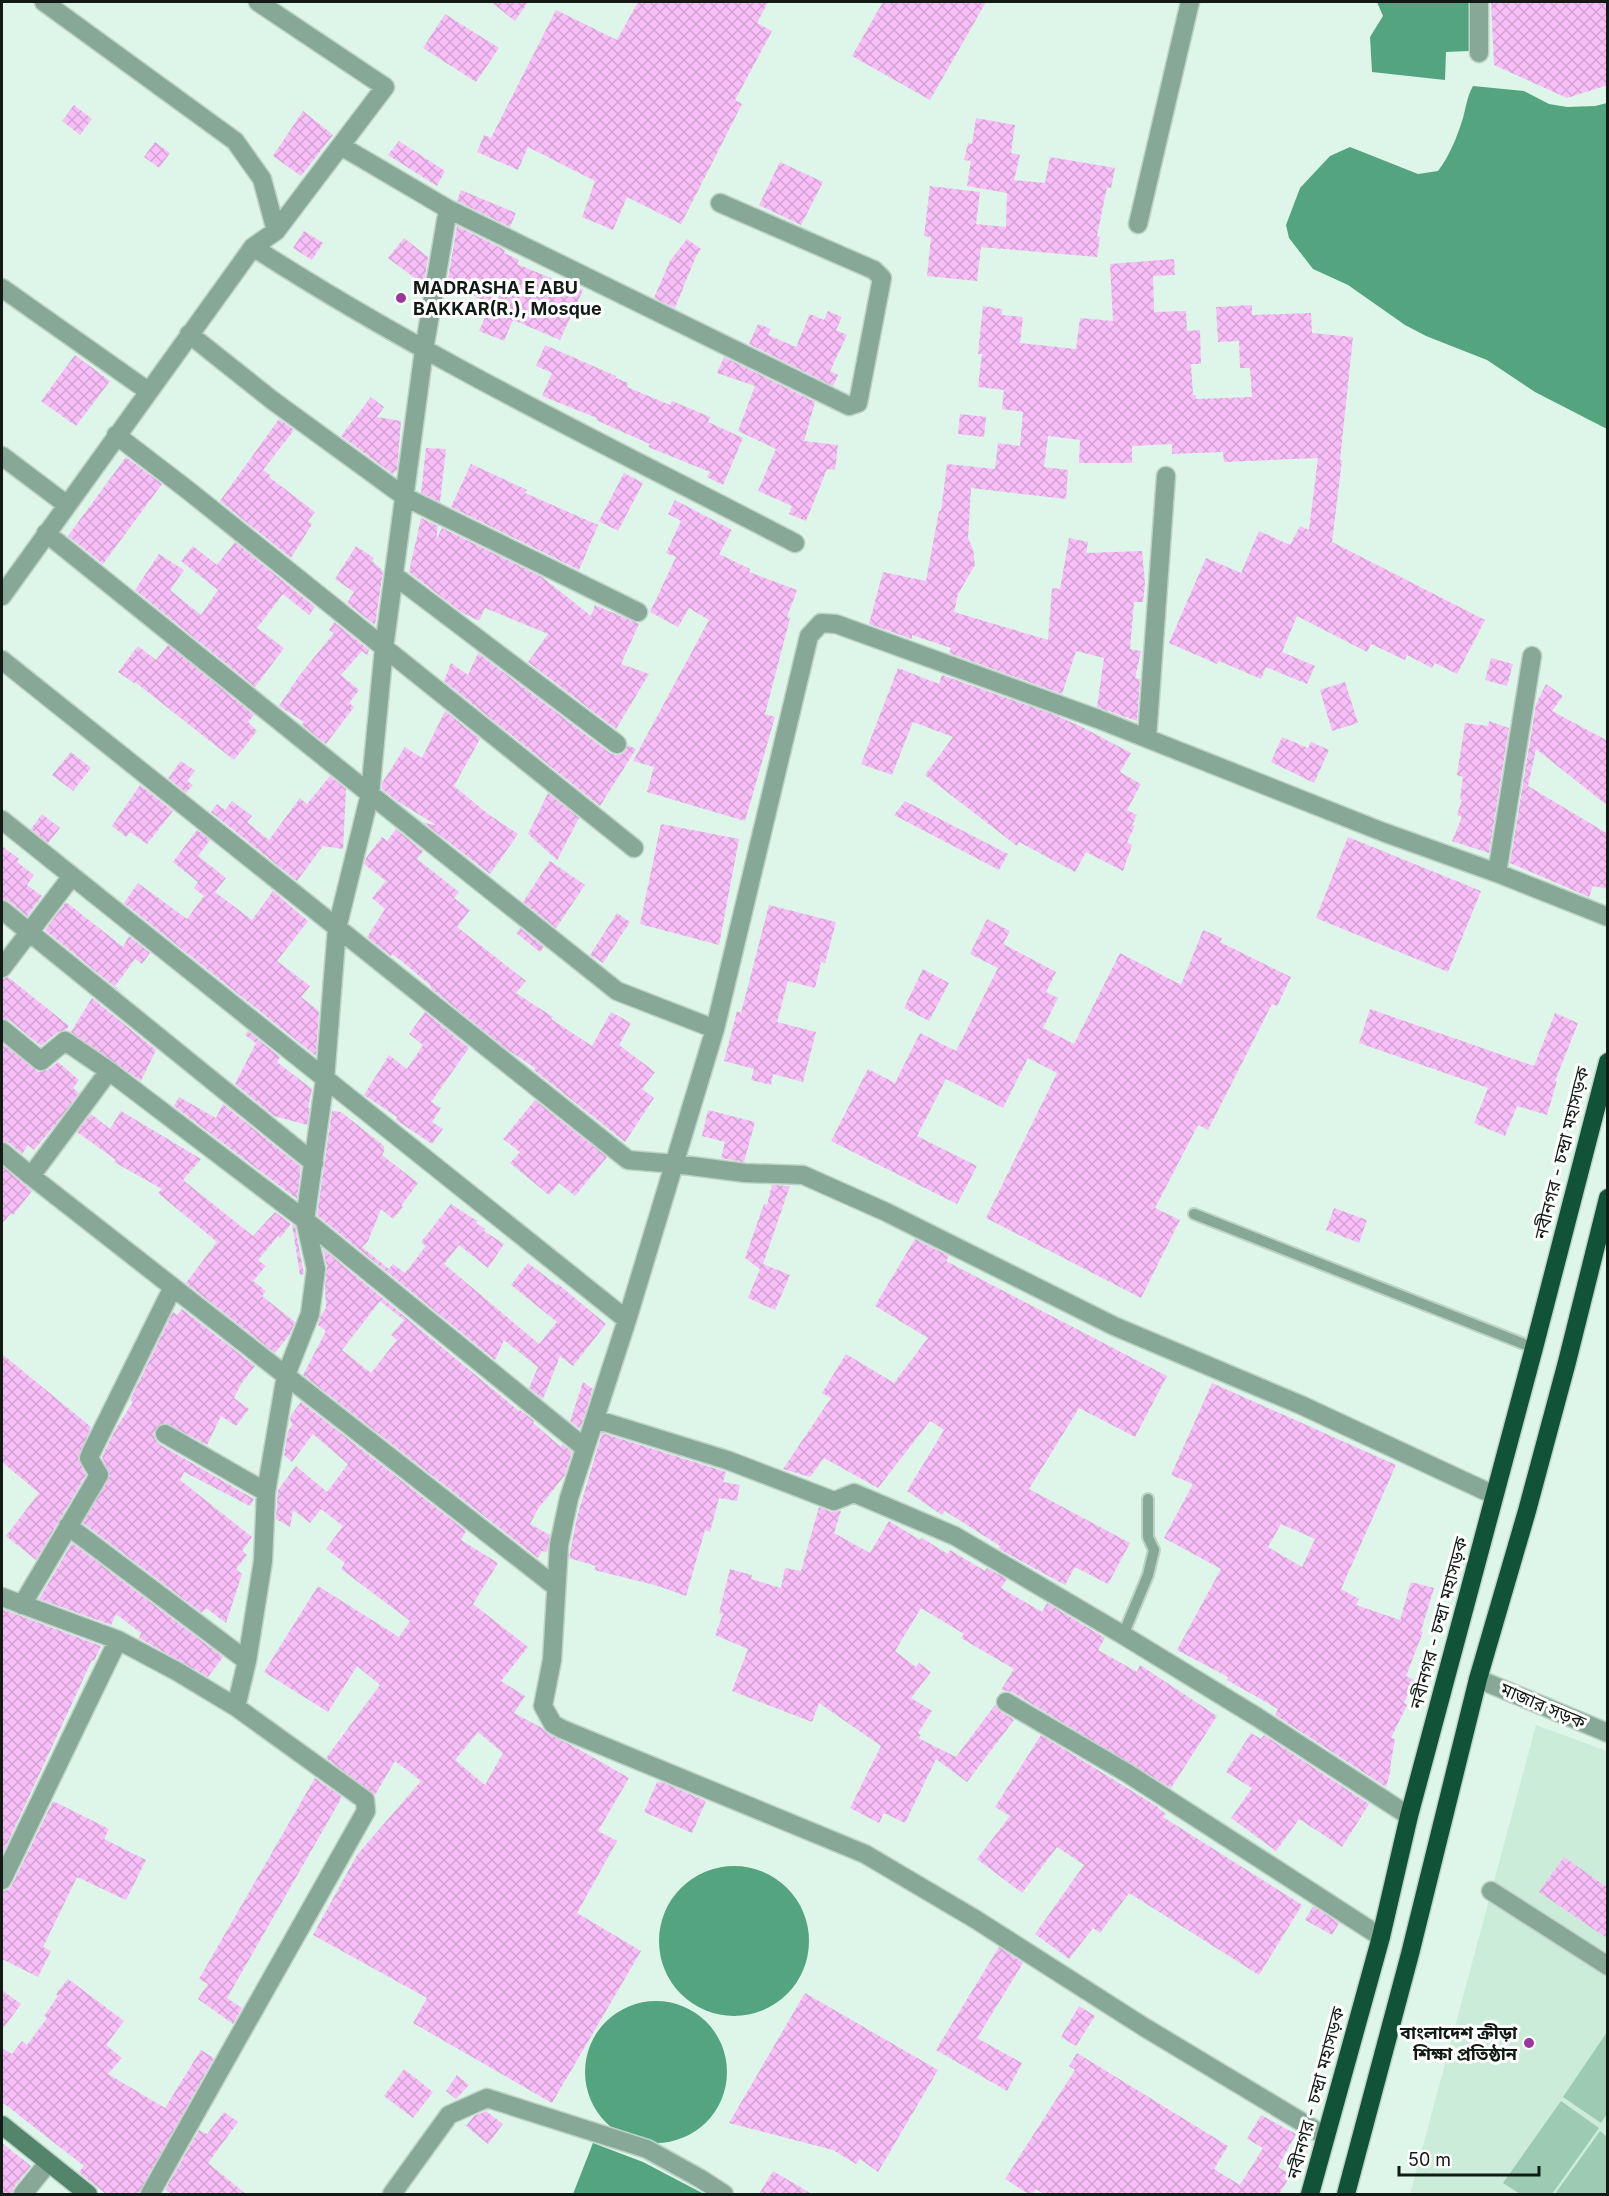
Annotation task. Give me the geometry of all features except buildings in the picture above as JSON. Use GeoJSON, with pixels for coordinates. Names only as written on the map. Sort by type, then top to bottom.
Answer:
{"type":"FeatureCollection","features":[{"type":"Feature","properties":{"kind":"highway","name":"নবীনগর - চন্দ্রা মহাসড়ক"},"geometry":{"type":"LineString","coordinates":[[1310,2194],[1381,1936],[1409,1816],[1608,1062]]}},
{"type":"Feature","properties":{"kind":"highway"},"geometry":{"type":"LineString","coordinates":[[1346,2194],[1410,1954],[1478,1679],[1533,1488],[1608,1198]]}},
{"type":"Feature","properties":{"kind":"street"},"geometry":{"type":"LineString","coordinates":[[44,2],[235,141],[262,179],[276,231]]}},
{"type":"Feature","properties":{"kind":"street"},"geometry":{"type":"LineString","coordinates":[[2,596],[253,247],[276,231],[385,87],[258,2]]}},
{"type":"Feature","properties":{"kind":"street"},"geometry":{"type":"LineString","coordinates":[[1138,224],[1190,2]]}},
{"type":"Feature","properties":{"kind":"street"},"geometry":{"type":"LineString","coordinates":[[1479,2],[1479,53]]}},
{"type":"Feature","properties":{"kind":"street"},"geometry":{"type":"LineString","coordinates":[[341,146],[448,209],[849,406],[858,403],[882,278],[880,274],[720,203]]}},
{"type":"Feature","properties":{"kind":"street"},"geometry":{"type":"LineString","coordinates":[[236,1707],[247,1661],[263,1561],[266,1492],[286,1376],[310,1314],[315,1280],[316,1269],[305,1220],[326,1079],[337,928],[370,795],[384,648],[424,350],[448,209]]}},
{"type":"Feature","properties":{"kind":"street"},"geometry":{"type":"LineString","coordinates":[[253,247],[300,278],[424,350],[795,543]]}},
{"type":"Feature","properties":{"kind":"street"},"geometry":{"type":"LineString","coordinates":[[2,288],[148,391]]}},
{"type":"Feature","properties":{"kind":"street"},"geometry":{"type":"LineString","coordinates":[[189,334],[272,400],[405,497],[639,612]]}},
{"type":"Feature","properties":{"kind":"street"},"geometry":{"type":"LineString","coordinates":[[116,435],[634,848]]}},
{"type":"Feature","properties":{"kind":"street"},"geometry":{"type":"LineString","coordinates":[[2,456],[67,505]]}},
{"type":"Feature","properties":{"kind":"street"},"geometry":{"type":"LineString","coordinates":[[1147,738],[1166,476]]}},
{"type":"Feature","properties":{"kind":"street"},"geometry":{"type":"LineString","coordinates":[[46,533],[617,991],[715,1029]]}},
{"type":"Feature","properties":{"kind":"street"},"geometry":{"type":"LineString","coordinates":[[395,576],[617,744]]}},
{"type":"Feature","properties":{"kind":"street"},"geometry":{"type":"LineString","coordinates":[[1325,2136],[1144,2027],[975,1919],[865,1854],[651,1767],[553,1724],[543,1706],[552,1660],[559,1545],[569,1498],[676,1164],[715,1029],[809,636],[821,623],[836,624],[1147,738],[1383,832],[1497,873],[1608,917]]}},
{"type":"Feature","properties":{"kind":"street"},"geometry":{"type":"LineString","coordinates":[[1497,873],[1532,656]]}},
{"type":"Feature","properties":{"kind":"street"},"geometry":{"type":"LineString","coordinates":[[2,660],[628,1160],[745,1173],[804,1175],[886,1212],[1113,1326],[1301,1405],[1494,1495]]}},
{"type":"Feature","properties":{"kind":"street"},"geometry":{"type":"LineString","coordinates":[[2,820],[627,1320]]}},
{"type":"Feature","properties":{"kind":"street"},"geometry":{"type":"LineString","coordinates":[[2,968],[72,876]]}},
{"type":"Feature","properties":{"kind":"street"},"geometry":{"type":"LineString","coordinates":[[2,910],[314,1163]]}},
{"type":"Feature","properties":{"kind":"street"},"geometry":{"type":"LineString","coordinates":[[2,1029],[41,1061],[65,1041],[110,1071],[305,1220],[585,1448]]}},
{"type":"Feature","properties":{"kind":"street"},"geometry":{"type":"LineString","coordinates":[[31,1176],[110,1071]]}},
{"type":"Feature","properties":{"kind":"street"},"geometry":{"type":"LineString","coordinates":[[2,1152],[556,1587]]}},
{"type":"Feature","properties":{"kind":"street"},"geometry":{"type":"LineString","coordinates":[[22,1605],[99,1475],[89,1458],[173,1287]]}},
{"type":"Feature","properties":{"kind":"street"},"geometry":{"type":"LineString","coordinates":[[595,1419],[727,1460],[834,1501],[854,1493],[955,1536],[1124,1635],[1257,1717],[1409,1816]]}},
{"type":"Feature","properties":{"kind":"street"},"geometry":{"type":"LineString","coordinates":[[165,1434],[266,1492]]}},
{"type":"Feature","properties":{"kind":"street"},"geometry":{"type":"LineString","coordinates":[[68,1526],[247,1661]]}},
{"type":"Feature","properties":{"kind":"street"},"geometry":{"type":"LineString","coordinates":[[2,1597],[118,1640],[178,1672],[236,1707],[365,1800],[366,1811],[150,2194]]}},
{"type":"Feature","properties":{"kind":"street"},"geometry":{"type":"LineString","coordinates":[[2,1880],[118,1640]]}},
{"type":"Feature","properties":{"kind":"street","name":"মাজার সড়ক"},"geometry":{"type":"LineString","coordinates":[[1478,1679],[1608,1733]]}},
{"type":"Feature","properties":{"kind":"street"},"geometry":{"type":"LineString","coordinates":[[1006,1702],[1127,1773],[1381,1936]]}},
{"type":"Feature","properties":{"kind":"street"},"geometry":{"type":"LineString","coordinates":[[1491,1891],[1608,1966]]}},
{"type":"Feature","properties":{"kind":"street"},"geometry":{"type":"LineString","coordinates":[[392,2194],[449,2115],[487,2098],[646,2148],[724,2194]]}},
{"type":"Feature","properties":{"kind":"street"},"geometry":{"type":"LineString","coordinates":[[2,2125],[88,2194]]}},
{"type":"Feature","properties":{"kind":"street"},"geometry":{"type":"LineString","coordinates":[[23,2194],[48,2163]]}},
{"type":"Feature","properties":{"kind":"lane"},"geometry":{"type":"LineString","coordinates":[[1194,1214],[1534,1348]]}},
{"type":"Feature","properties":{"kind":"lane"},"geometry":{"type":"LineString","coordinates":[[1124,1635],[1148,1575],[1154,1550],[1148,1538],[1148,1499]]}},
{"type":"Feature","properties":{"kind":"shaded area"},"geometry":{"type":"Polygon","coordinates":[[[1377,2],[1470,2],[1469,51],[1446,52],[1445,80],[1372,72],[1370,37],[1383,16],[1377,2]]]}},
{"type":"Feature","properties":{"kind":"shaded area"},"geometry":{"type":"Polygon","coordinates":[[[1473,86],[1524,91],[1549,104],[1567,107],[1607,103],[1607,429],[1535,392],[1487,360],[1426,336],[1405,325],[1348,285],[1313,269],[1289,238],[1286,225],[1300,188],[1330,156],[1350,147],[1418,174],[1438,171],[1456,139],[1473,86]]]}},
{"type":"Feature","properties":{"kind":"shaded area","name":"বাংলাদেশ ক্রীড়া শিক্ষা প্রতিষ্ঠান"},"geometry":{"type":"Polygon","coordinates":[[[1536,1725],[1607,1751],[1607,2194],[1410,2194],[1536,1725]]]}},
{"type":"Feature","properties":{"kind":"shaded area"},"geometry":{"type":"Polygon","coordinates":[[[734,1866],[763,1872],[787,1888],[803,1912],[809,1941],[803,1970],[787,1994],[763,2010],[734,2016],[705,2010],[681,1994],[665,1970],[659,1941],[665,1912],[681,1888],[705,1872],[734,1866]]]}},
{"type":"Feature","properties":{"kind":"shaded area"},"geometry":{"type":"Polygon","coordinates":[[[656,2001],[683,2006],[706,2022],[722,2045],[727,2072],[722,2099],[706,2122],[683,2138],[656,2143],[629,2138],[606,2122],[590,2099],[585,2072],[590,2045],[606,2022],[629,2006],[656,2001]]]}},
{"type":"Feature","properties":{"kind":"shaded area"},"geometry":{"type":"Polygon","coordinates":[[[1607,2032],[1607,2114],[1601,2123],[1563,2097],[1607,2032]]]}},
{"type":"Feature","properties":{"kind":"shaded area"},"geometry":{"type":"Polygon","coordinates":[[[1561,2101],[1599,2128],[1552,2194],[1520,2194],[1503,2183],[1561,2101]]]}},
{"type":"Feature","properties":{"kind":"shaded area"},"geometry":{"type":"Polygon","coordinates":[[[1600,2131],[1607,2137],[1607,2194],[1555,2194],[1600,2131]]]}},
{"type":"Feature","properties":{"kind":"shaded area"},"geometry":{"type":"Polygon","coordinates":[[[593,2143],[643,2162],[704,2194],[573,2194],[593,2143]]]}},
{"type":"Feature","properties":{"kind":"place","name":"MADRASHA E ABU BAKKAR(R.), Mosque"},"geometry":{"type":"Point","coordinates":[401,298]}},
{"type":"Feature","properties":{"kind":"place","name":"বাংলাদেশ ক্রীড়া শিক্ষা প্রতিষ্ঠান"},"geometry":{"type":"Point","coordinates":[1529,2043]}}]}
